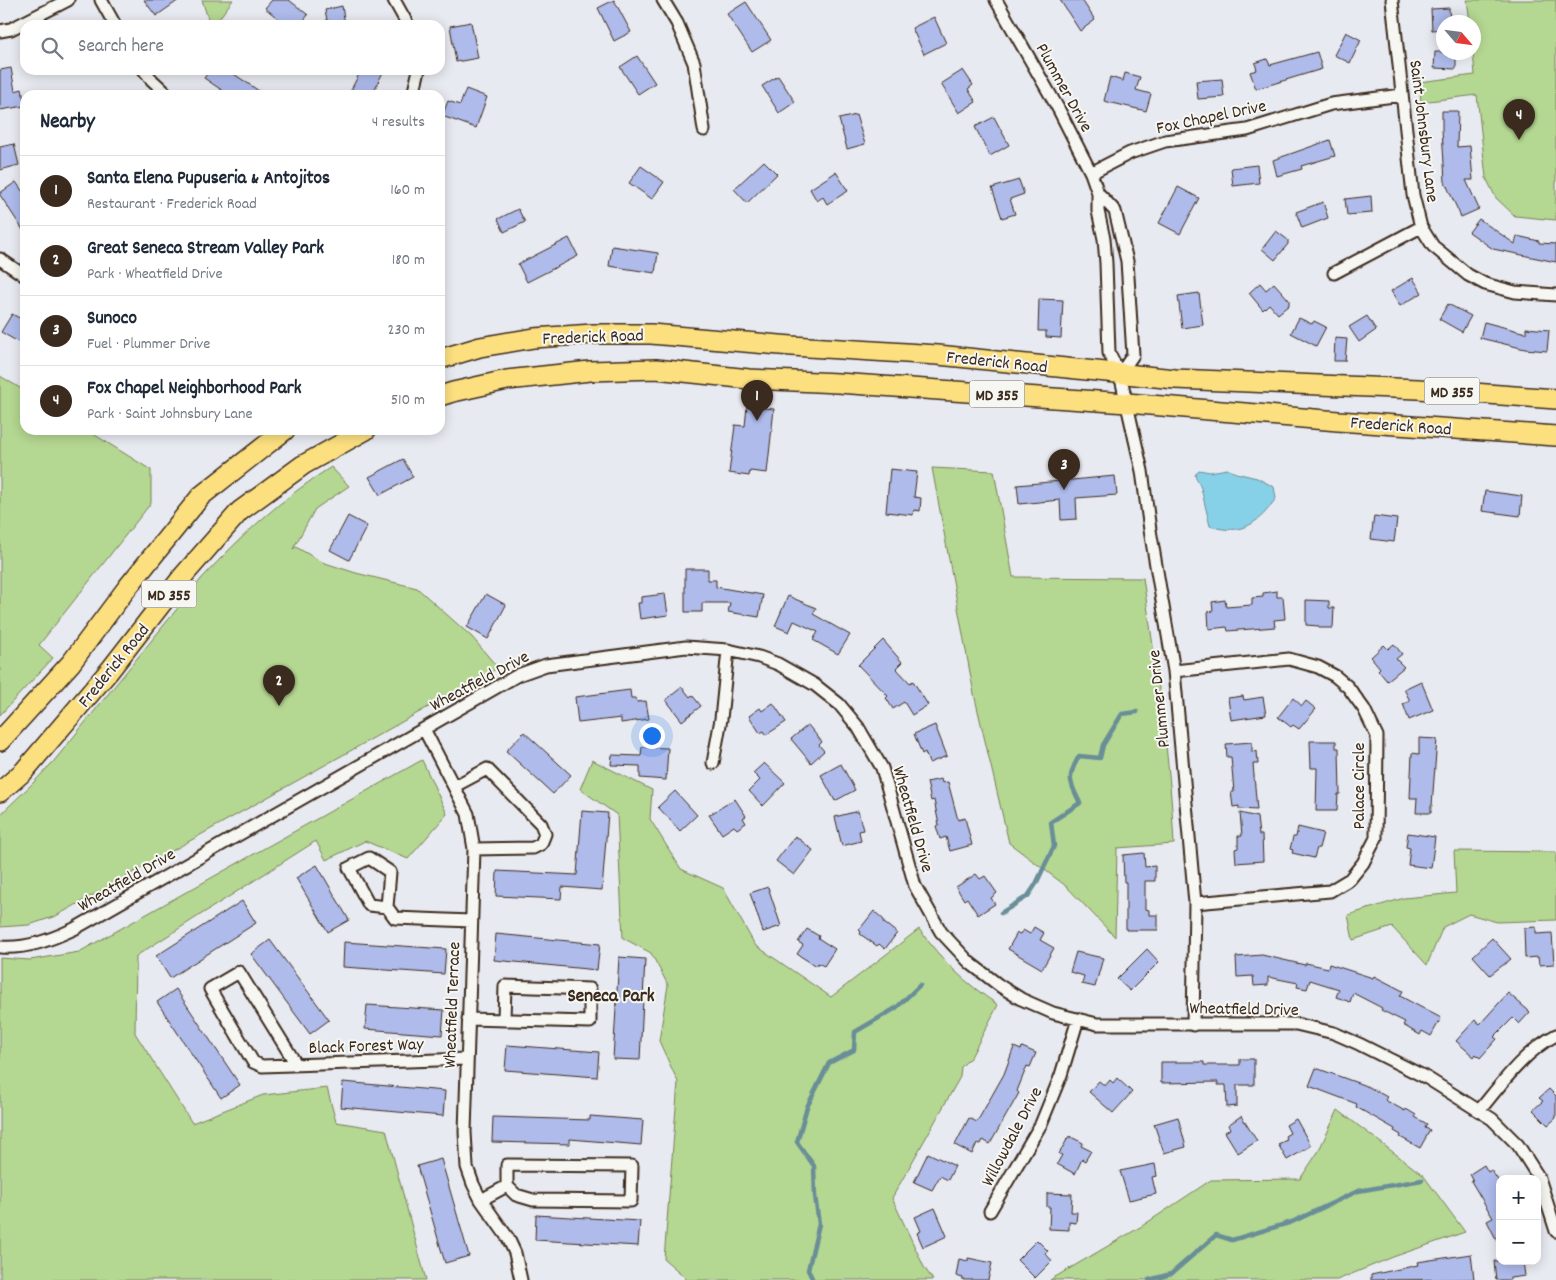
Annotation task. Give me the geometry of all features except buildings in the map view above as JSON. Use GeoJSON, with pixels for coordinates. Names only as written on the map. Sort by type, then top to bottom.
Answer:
{"type":"FeatureCollection","features":[{"type":"Feature","properties":{"kind":"main road","name":"Frederick Road"},"geometry":{"type":"LineString","coordinates":[[445,357],[480,347],[534,338],[584,334],[651,334],[792,346],[938,355],[1175,378],[1418,388],[1556,399]]}},
{"type":"Feature","properties":{"kind":"main road","name":"Frederick Road"},"geometry":{"type":"LineString","coordinates":[[445,395],[507,380],[590,371],[656,369],[749,379],[838,383],[1128,403],[1338,421],[1556,436]]}},
{"type":"Feature","properties":{"kind":"main road","name":"Frederick Road"},"geometry":{"type":"LineString","coordinates":[[4,738],[71,663],[127,588],[201,496],[279,435]]}},
{"type":"Feature","properties":{"kind":"main road","name":"Frederick Road"},"geometry":{"type":"LineString","coordinates":[[0,792],[24,771],[110,670],[183,576],[240,511],[303,465],[357,435]]}},
{"type":"Feature","properties":{"kind":"street"},"geometry":{"type":"LineString","coordinates":[[29,20],[68,0]]}},
{"type":"Feature","properties":{"kind":"street"},"geometry":{"type":"LineString","coordinates":[[101,0],[112,20]]}},
{"type":"Feature","properties":{"kind":"street"},"geometry":{"type":"LineString","coordinates":[[394,0],[405,20]]}},
{"type":"Feature","properties":{"kind":"street"},"geometry":{"type":"LineString","coordinates":[[663,0],[677,23],[694,63],[704,130]]}},
{"type":"Feature","properties":{"kind":"street","name":"Plummer Drive"},"geometry":{"type":"LineString","coordinates":[[996,0],[1059,110],[1091,173],[1098,193],[1098,212],[1104,240],[1106,263],[1109,353],[1120,374],[1142,471],[1174,671],[1195,903],[1193,1025]]}},
{"type":"Feature","properties":{"kind":"street","name":"Saint Johnsbury Lane"},"geometry":{"type":"LineString","coordinates":[[1392,0],[1413,195],[1421,227],[1433,246],[1468,275],[1485,284],[1515,292],[1556,295]]}},
{"type":"Feature","properties":{"kind":"street"},"geometry":{"type":"LineString","coordinates":[[0,31],[11,29],[20,24]]}},
{"type":"Feature","properties":{"kind":"street"},"geometry":{"type":"LineString","coordinates":[[148,75],[163,90]]}},
{"type":"Feature","properties":{"kind":"street"},"geometry":{"type":"LineString","coordinates":[[414,90],[418,75]]}},
{"type":"Feature","properties":{"kind":"street","name":"Fox Chapel Drive"},"geometry":{"type":"LineString","coordinates":[[1091,173],[1130,153],[1165,141],[1247,130],[1331,104],[1402,95]]}},
{"type":"Feature","properties":{"kind":"street","name":"Plummer Drive"},"geometry":{"type":"LineString","coordinates":[[1098,193],[1115,211],[1127,261],[1133,355],[1120,374]]}},
{"type":"Feature","properties":{"kind":"street"},"geometry":{"type":"LineString","coordinates":[[1334,273],[1421,227]]}},
{"type":"Feature","properties":{"kind":"street"},"geometry":{"type":"LineString","coordinates":[[0,259],[20,273]]}},
{"type":"Feature","properties":{"kind":"street","name":"Wheatfield Drive"},"geometry":{"type":"LineString","coordinates":[[0,947],[28,946],[51,940],[74,929],[518,675],[546,665],[686,647],[728,650],[759,657],[778,664],[815,685],[839,704],[858,727],[882,768],[915,886],[941,932],[970,963],[1000,986],[1021,999],[1053,1013],[1097,1024],[1296,1024],[1334,1033],[1359,1044],[1428,1078],[1492,1119],[1518,1145],[1538,1178],[1556,1231]]}},
{"type":"Feature","properties":{"kind":"street"},"geometry":{"type":"LineString","coordinates":[[713,762],[721,719],[728,650]]}},
{"type":"Feature","properties":{"kind":"street","name":"Palace Circle"},"geometry":{"type":"LineString","coordinates":[[1174,671],[1290,659],[1318,667],[1336,676],[1348,687],[1364,709],[1377,736],[1376,838],[1363,863],[1350,880],[1330,891],[1195,903]]}},
{"type":"Feature","properties":{"kind":"street","name":"Wheatfield Terrace"},"geometry":{"type":"LineString","coordinates":[[424,729],[468,814],[474,848],[465,1132],[467,1167],[481,1200],[508,1238],[515,1253],[521,1280]]}},
{"type":"Feature","properties":{"kind":"street"},"geometry":{"type":"LineString","coordinates":[[455,786],[487,769],[541,824],[545,834],[541,844],[533,848],[474,848]]}},
{"type":"Feature","properties":{"kind":"street"},"geometry":{"type":"LineString","coordinates":[[387,907],[369,905],[349,868],[370,858],[390,872],[387,907],[395,918],[471,921]]}},
{"type":"Feature","properties":{"kind":"street","name":"Black Forest Way"},"geometry":{"type":"LineString","coordinates":[[296,1064],[240,972],[210,989],[253,1062],[262,1066],[467,1059]]}},
{"type":"Feature","properties":{"kind":"street"},"geometry":{"type":"LineString","coordinates":[[468,1018],[504,1020],[590,1022],[590,988],[505,986],[504,1020]]}},
{"type":"Feature","properties":{"kind":"street","name":"Willowdale Drive"},"geometry":{"type":"LineString","coordinates":[[990,1211],[1041,1124],[1061,1075],[1078,1019]]}},
{"type":"Feature","properties":{"kind":"street"},"geometry":{"type":"LineString","coordinates":[[1480,1111],[1513,1070],[1542,1043],[1556,1035]]}},
{"type":"Feature","properties":{"kind":"street"},"geometry":{"type":"LineString","coordinates":[[507,1166],[632,1166],[631,1201],[533,1200],[516,1195],[507,1186],[507,1166]]}},
{"type":"Feature","properties":{"kind":"street"},"geometry":{"type":"LineString","coordinates":[[481,1200],[507,1186]]}},
{"type":"Feature","properties":{"kind":"green space"},"geometry":{"type":"Polygon","coordinates":[[[202,0],[233,0],[218,20],[208,20],[202,0]]]}},
{"type":"Feature","properties":{"kind":"green space"},"geometry":{"type":"Polygon","coordinates":[[[1467,0],[1556,0],[1556,220],[1515,216],[1496,198],[1486,178],[1477,95],[1421,102],[1419,82],[1475,75],[1474,60],[1481,60],[1481,15],[1469,15],[1467,0]]]}},
{"type":"Feature","properties":{"kind":"green space"},"geometry":{"type":"Polygon","coordinates":[[[0,376],[20,388],[20,435],[95,435],[151,470],[151,503],[39,645],[53,658],[0,715],[0,376]]]}},
{"type":"Feature","properties":{"kind":"green space"},"geometry":{"type":"Polygon","coordinates":[[[331,467],[349,486],[315,509],[293,549],[296,547],[322,562],[356,573],[417,588],[472,637],[498,668],[56,916],[29,925],[0,927],[0,815],[54,761],[217,562],[279,505],[331,467]]]}},
{"type":"Feature","properties":{"kind":"green space"},"geometry":{"type":"Polygon","coordinates":[[[932,468],[994,471],[1013,577],[1143,578],[1166,744],[1174,844],[1117,848],[1115,937],[1066,886],[1009,843],[974,694],[932,468]]]}},
{"type":"Feature","properties":{"kind":"green space"},"geometry":{"type":"Polygon","coordinates":[[[422,760],[447,814],[408,859],[365,841],[326,860],[316,841],[136,956],[135,1033],[192,1123],[263,1095],[327,1088],[336,1122],[386,1130],[426,1280],[0,1280],[0,958],[30,960],[79,952],[422,760]]]}},
{"type":"Feature","properties":{"kind":"green space"},"geometry":{"type":"Polygon","coordinates":[[[592,760],[652,790],[650,819],[681,869],[723,888],[755,945],[831,997],[919,929],[955,971],[998,1005],[971,1057],[961,1067],[960,1077],[892,1198],[924,1267],[933,1280],[686,1280],[664,1259],[678,1082],[659,1041],[668,985],[651,953],[623,938],[617,815],[580,789],[592,760]]]}},
{"type":"Feature","properties":{"kind":"green space"},"geometry":{"type":"Polygon","coordinates":[[[1454,851],[1556,852],[1556,920],[1497,922],[1469,914],[1443,927],[1427,965],[1392,927],[1353,940],[1348,915],[1404,898],[1456,893],[1454,851]]]}},
{"type":"Feature","properties":{"kind":"green space"},"geometry":{"type":"Polygon","coordinates":[[[1338,1110],[1423,1175],[1465,1232],[1393,1257],[1337,1280],[1050,1280],[1142,1226],[1211,1180],[1300,1179],[1318,1152],[1338,1110]]]}},
{"type":"Feature","properties":{"kind":"water"},"geometry":{"type":"Polygon","coordinates":[[[1227,469],[1257,478],[1274,487],[1276,498],[1256,521],[1248,526],[1231,530],[1210,526],[1201,488],[1195,475],[1199,470],[1210,472],[1227,469]]]}},
{"type":"Feature","properties":{"kind":"waterway"},"geometry":{"type":"LineString","coordinates":[[1001,913],[1028,896],[1036,884],[1054,846],[1051,822],[1080,803],[1071,780],[1072,770],[1079,756],[1100,758],[1103,745],[1122,714],[1137,712]]}},
{"type":"Feature","properties":{"kind":"waterway"},"geometry":{"type":"LineString","coordinates":[[813,1280],[808,1270],[819,1224],[815,1196],[814,1166],[797,1142],[807,1107],[829,1063],[854,1050],[855,1032],[896,1008],[920,985]]}},
{"type":"Feature","properties":{"kind":"waterway"},"geometry":{"type":"LineString","coordinates":[[1149,1280],[1171,1274],[1216,1235],[1232,1240],[1292,1222],[1358,1191],[1422,1180]]}},
{"type":"Feature","properties":{"kind":"place","name":"Fox Chapel Neighborhood Park"},"geometry":{"type":"Point","coordinates":[1519,140]}},
{"type":"Feature","properties":{"kind":"place","name":"Santa Elena Pupuseria & Antojitos"},"geometry":{"type":"Point","coordinates":[757,421]}},
{"type":"Feature","properties":{"kind":"place","name":"Sunoco"},"geometry":{"type":"Point","coordinates":[1064,490]}},
{"type":"Feature","properties":{"kind":"place","name":"Great Seneca Stream Valley Park"},"geometry":{"type":"Point","coordinates":[279,706]}},
{"type":"Feature","properties":{"kind":"district","name":"Seneca Park"},"geometry":{"type":"Point","coordinates":[611,994]}}]}
